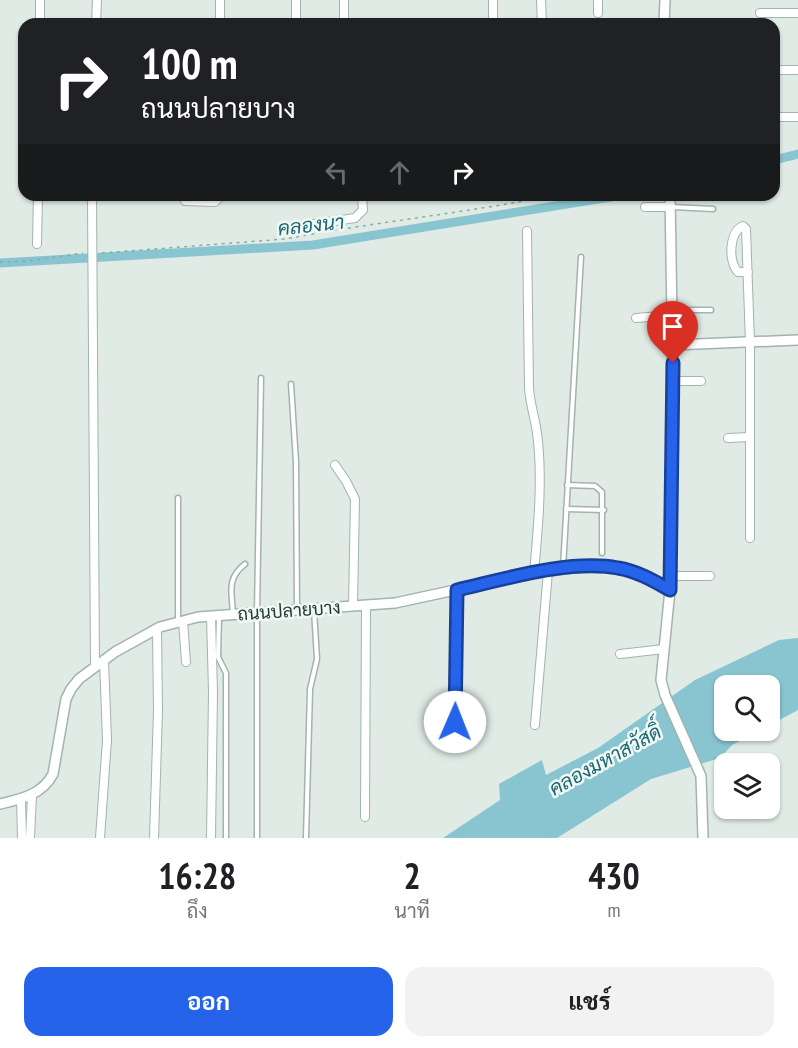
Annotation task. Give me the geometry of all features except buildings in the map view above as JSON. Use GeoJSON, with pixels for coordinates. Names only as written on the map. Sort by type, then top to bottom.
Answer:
{"type":"FeatureCollection","features":[{"type":"Feature","properties":{"kind":"street"},"geometry":{"type":"LineString","coordinates":[[40,0],[40,18]]}},
{"type":"Feature","properties":{"kind":"street"},"geometry":{"type":"LineString","coordinates":[[96,18],[97,0]]}},
{"type":"Feature","properties":{"kind":"street"},"geometry":{"type":"LineString","coordinates":[[220,0],[220,18]]}},
{"type":"Feature","properties":{"kind":"street"},"geometry":{"type":"LineString","coordinates":[[296,0],[296,18]]}},
{"type":"Feature","properties":{"kind":"street"},"geometry":{"type":"LineString","coordinates":[[344,0],[344,18]]}},
{"type":"Feature","properties":{"kind":"street"},"geometry":{"type":"LineString","coordinates":[[493,0],[493,18]]}},
{"type":"Feature","properties":{"kind":"street"},"geometry":{"type":"LineString","coordinates":[[542,0],[542,18]]}},
{"type":"Feature","properties":{"kind":"street"},"geometry":{"type":"LineString","coordinates":[[598,0],[598,13]]}},
{"type":"Feature","properties":{"kind":"street"},"geometry":{"type":"LineString","coordinates":[[664,18],[665,0]]}},
{"type":"Feature","properties":{"kind":"street"},"geometry":{"type":"LineString","coordinates":[[760,13],[798,13]]}},
{"type":"Feature","properties":{"kind":"street"},"geometry":{"type":"LineString","coordinates":[[780,70],[798,70]]}},
{"type":"Feature","properties":{"kind":"street"},"geometry":{"type":"LineString","coordinates":[[780,117],[798,117]]}},
{"type":"Feature","properties":{"kind":"street"},"geometry":{"type":"LineString","coordinates":[[37,244],[38,201]]}},
{"type":"Feature","properties":{"kind":"street"},"geometry":{"type":"LineString","coordinates":[[92,201],[95,667]]}},
{"type":"Feature","properties":{"kind":"street"},"geometry":{"type":"LineString","coordinates":[[184,201],[215,201]]}},
{"type":"Feature","properties":{"kind":"street"},"geometry":{"type":"LineString","coordinates":[[301,226],[355,218],[363,210],[362,201]]}},
{"type":"Feature","properties":{"kind":"street"},"geometry":{"type":"LineString","coordinates":[[670,201],[673,312],[670,590],[662,680],[664,695],[701,776],[704,838]]}},
{"type":"Feature","properties":{"kind":"street"},"geometry":{"type":"LineString","coordinates":[[645,207],[670,207]]}},
{"type":"Feature","properties":{"kind":"street"},"geometry":{"type":"LineString","coordinates":[[748,272],[738,272],[733,265],[732,236],[737,229],[743,226],[746,229],[748,272],[750,343],[750,538]]}},
{"type":"Feature","properties":{"kind":"street"},"geometry":{"type":"LineString","coordinates":[[527,231],[529,388],[530,404],[537,433],[539,518],[534,573]]}},
{"type":"Feature","properties":{"kind":"street"},"geometry":{"type":"LineString","coordinates":[[636,318],[673,312]]}},
{"type":"Feature","properties":{"kind":"street"},"geometry":{"type":"LineString","coordinates":[[673,345],[798,340]]}},
{"type":"Feature","properties":{"kind":"street"},"geometry":{"type":"LineString","coordinates":[[673,381],[701,381]]}},
{"type":"Feature","properties":{"kind":"street"},"geometry":{"type":"LineString","coordinates":[[728,438],[750,437]]}},
{"type":"Feature","properties":{"kind":"street"},"geometry":{"type":"LineString","coordinates":[[335,465],[355,499],[353,606]]}},
{"type":"Feature","properties":{"kind":"street","name":"ถนนปลายบาง"},"geometry":{"type":"LineString","coordinates":[[0,804],[32,795],[49,782],[53,774],[66,699],[79,679],[104,660],[157,629],[215,616],[395,603],[534,573],[598,566],[620,568],[646,577],[670,590]]}},
{"type":"Feature","properties":{"kind":"street"},"geometry":{"type":"LineString","coordinates":[[535,725],[548,571]]}},
{"type":"Feature","properties":{"kind":"street"},"geometry":{"type":"LineString","coordinates":[[670,576],[710,576]]}},
{"type":"Feature","properties":{"kind":"street"},"geometry":{"type":"LineString","coordinates":[[454,744],[457,590]]}},
{"type":"Feature","properties":{"kind":"street"},"geometry":{"type":"LineString","coordinates":[[365,817],[366,605]]}},
{"type":"Feature","properties":{"kind":"street"},"geometry":{"type":"LineString","coordinates":[[211,838],[215,616]]}},
{"type":"Feature","properties":{"kind":"street"},"geometry":{"type":"LineString","coordinates":[[181,622],[186,662]]}},
{"type":"Feature","properties":{"kind":"street"},"geometry":{"type":"LineString","coordinates":[[154,838],[158,711],[157,629]]}},
{"type":"Feature","properties":{"kind":"street"},"geometry":{"type":"LineString","coordinates":[[620,654],[664,649]]}},
{"type":"Feature","properties":{"kind":"street"},"geometry":{"type":"LineString","coordinates":[[100,838],[107,740],[104,660]]}},
{"type":"Feature","properties":{"kind":"street"},"geometry":{"type":"LineString","coordinates":[[30,838],[32,795]]}},
{"type":"Feature","properties":{"kind":"street"},"geometry":{"type":"LineString","coordinates":[[21,799],[22,838]]}},
{"type":"Feature","properties":{"kind":"lane"},"geometry":{"type":"LineString","coordinates":[[670,207],[713,209]]}},
{"type":"Feature","properties":{"kind":"lane"},"geometry":{"type":"LineString","coordinates":[[563,569],[581,257]]}},
{"type":"Feature","properties":{"kind":"lane"},"geometry":{"type":"LineString","coordinates":[[673,312],[711,310]]}},
{"type":"Feature","properties":{"kind":"lane"},"geometry":{"type":"LineString","coordinates":[[257,838],[257,613],[261,378]]}},
{"type":"Feature","properties":{"kind":"lane"},"geometry":{"type":"LineString","coordinates":[[291,384],[296,462],[297,610]]}},
{"type":"Feature","properties":{"kind":"lane"},"geometry":{"type":"LineString","coordinates":[[567,485],[595,486],[602,492],[604,510],[602,553]]}},
{"type":"Feature","properties":{"kind":"lane"},"geometry":{"type":"LineString","coordinates":[[178,498],[181,622]]}},
{"type":"Feature","properties":{"kind":"lane"},"geometry":{"type":"LineString","coordinates":[[566,509],[604,510]]}},
{"type":"Feature","properties":{"kind":"lane"},"geometry":{"type":"LineString","coordinates":[[233,615],[232,578],[236,571],[245,564]]}},
{"type":"Feature","properties":{"kind":"lane"},"geometry":{"type":"LineString","coordinates":[[306,838],[310,689],[317,659],[314,609]]}},
{"type":"Feature","properties":{"kind":"lane"},"geometry":{"type":"LineString","coordinates":[[215,616],[219,657],[226,673],[226,838]]}},
{"type":"Feature","properties":{"kind":"path"},"geometry":{"type":"LineString","coordinates":[[0,262],[92,253]]}},
{"type":"Feature","properties":{"kind":"water","name":"คลองมหาสวัสดิ์"},"geometry":{"type":"Polygon","coordinates":[[[798,638],[798,710],[780,720],[780,675],[714,675],[714,741],[740,741],[725,753],[714,753],[714,760],[651,779],[557,838],[443,838],[500,800],[499,784],[542,760],[546,775],[598,748],[695,680],[779,640],[798,638]]]}},
{"type":"Feature","properties":{"kind":"waterway","name":"คลองนา"},"geometry":{"type":"LineString","coordinates":[[780,158],[798,154]]}},
{"type":"Feature","properties":{"kind":"waterway","name":"คลองนา"},"geometry":{"type":"LineString","coordinates":[[0,263],[313,245],[586,201]]}},
{"type":"Feature","properties":{"kind":"route"},"geometry":{"type":"LineString","coordinates":[[455,722],[457,590],[534,573],[598,566],[620,568],[646,577],[670,590],[673,363]]}}]}
